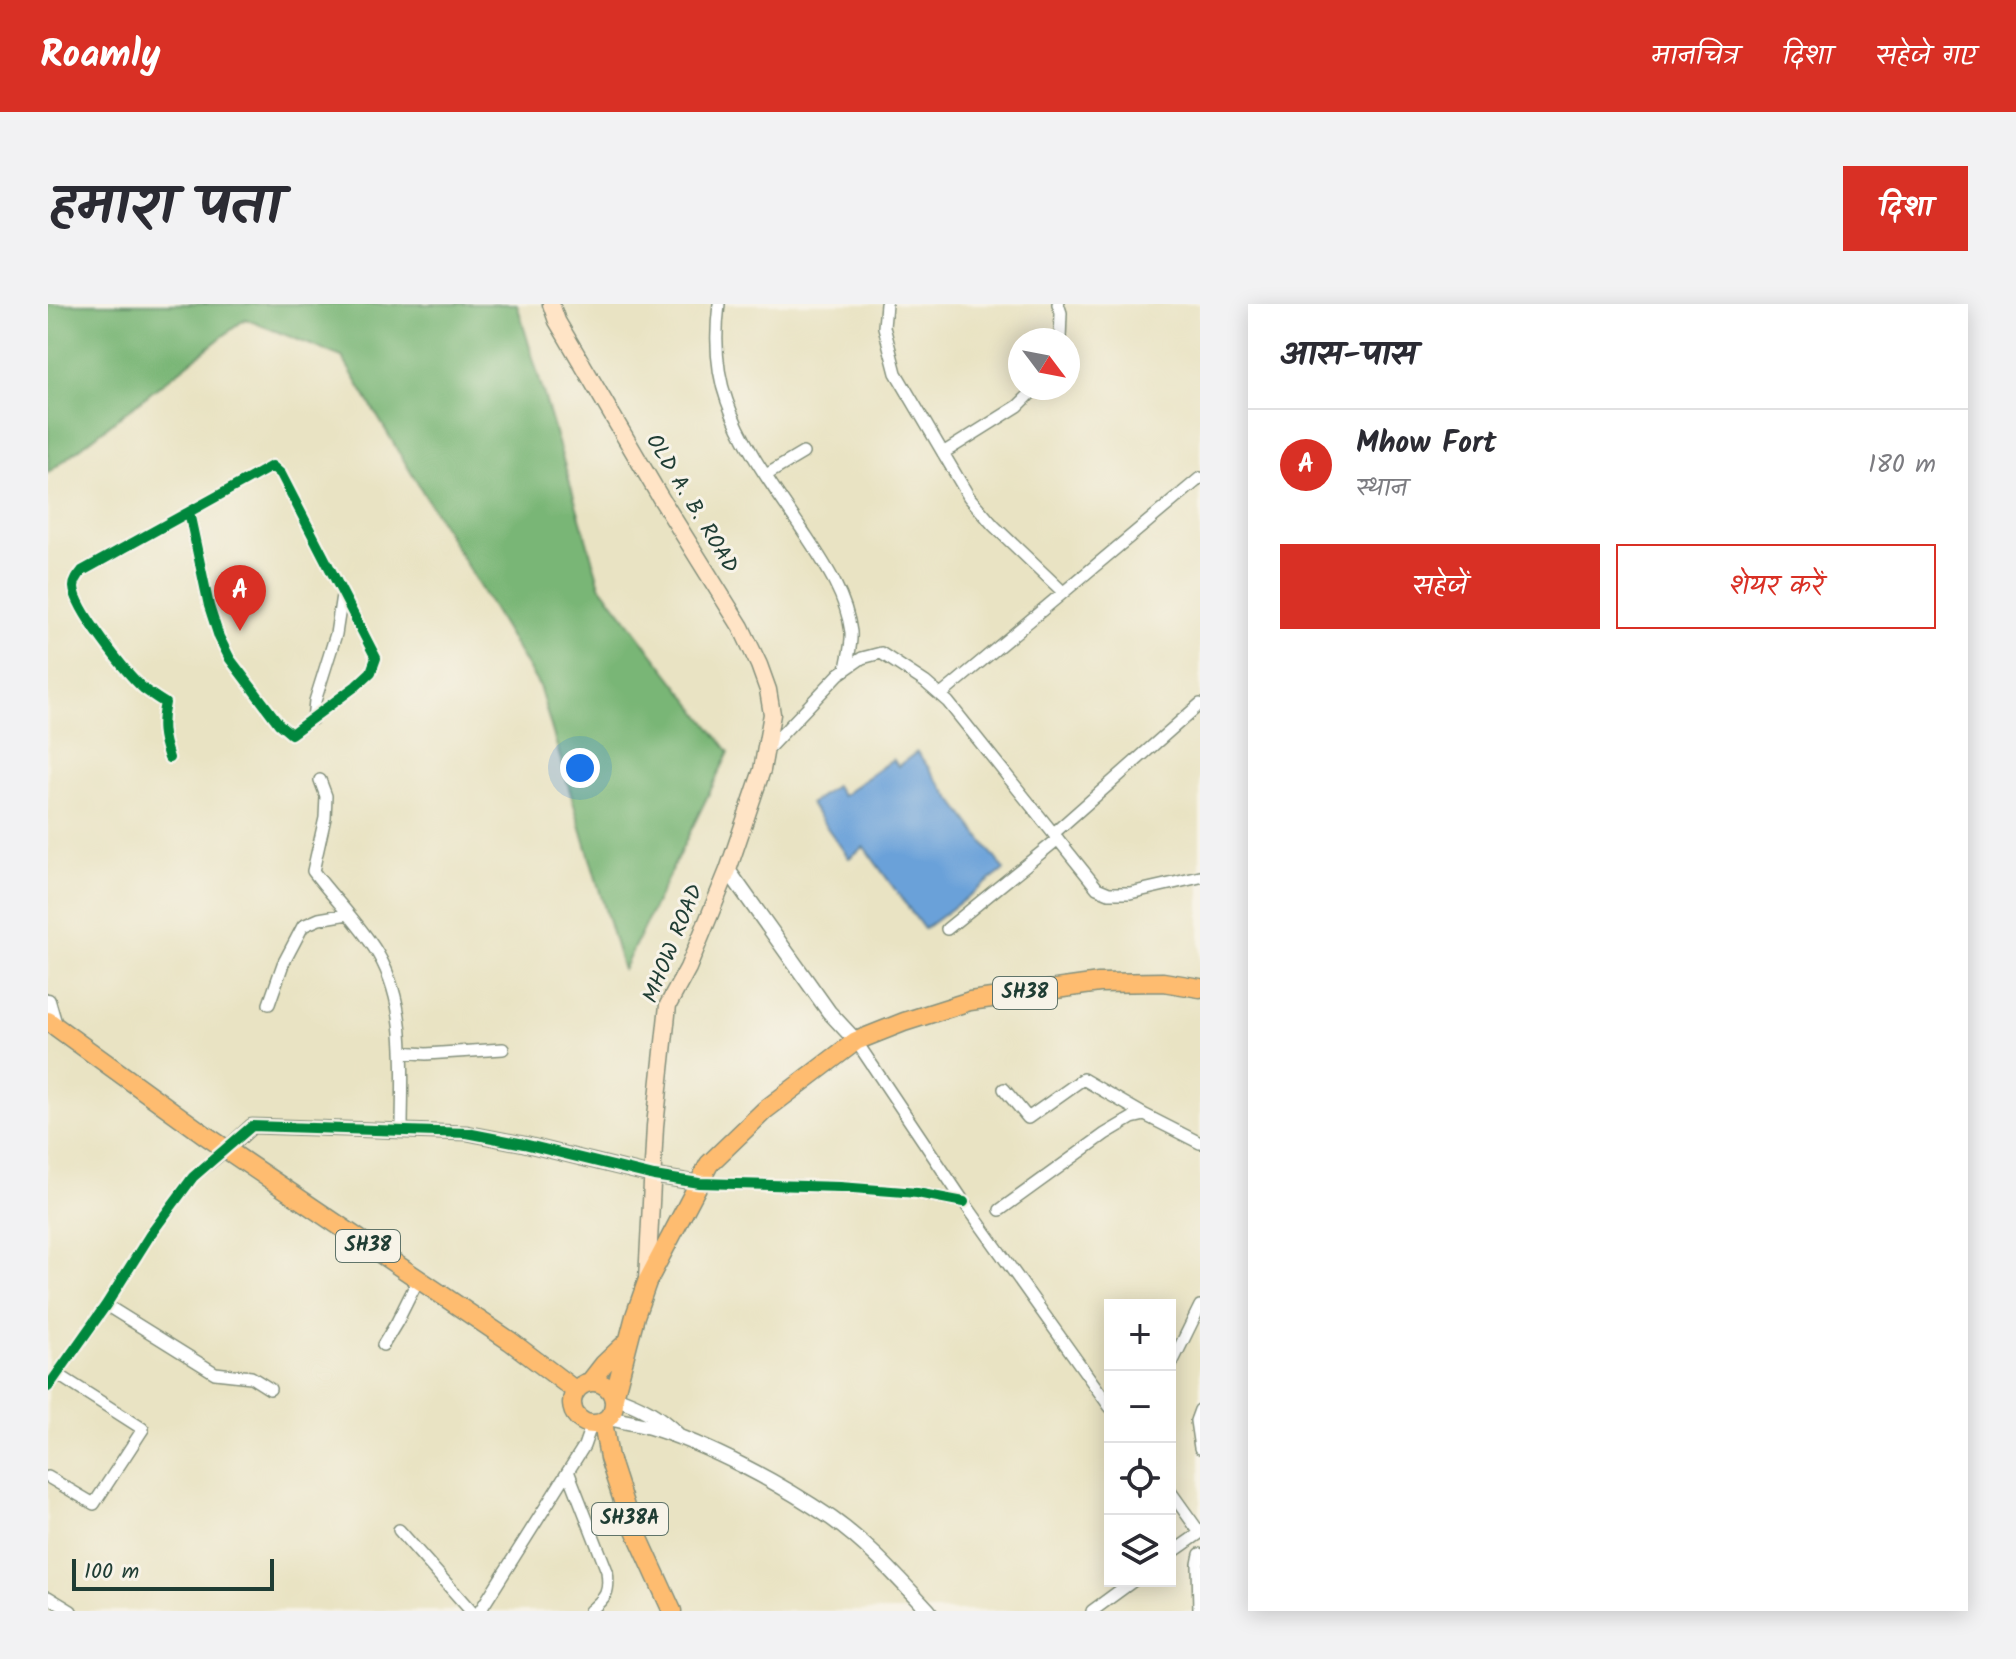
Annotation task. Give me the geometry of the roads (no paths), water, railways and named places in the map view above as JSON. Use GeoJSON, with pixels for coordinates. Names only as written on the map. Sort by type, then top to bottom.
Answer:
{"type":"FeatureCollection","features":[{"type":"Feature","properties":{"kind":"main road","name":"OLD A. B. ROAD"},"geometry":{"type":"LineString","coordinates":[[551,304],[557,321],[660,497],[741,627],[768,690],[772,714],[767,743]]}},
{"type":"Feature","properties":{"kind":"main road","name":"MHOW ROAD"},"geometry":{"type":"LineString","coordinates":[[647,1282],[655,1126],[668,1005],[688,968],[728,870],[762,770],[767,743]]}},
{"type":"Feature","properties":{"kind":"main road","name":"SH38"},"geometry":{"type":"LineString","coordinates":[[601,1421],[614,1408],[614,1397],[647,1282],[709,1164],[765,1110],[856,1041],[970,1001],[1099,983],[1163,982],[1200,988]]}},
{"type":"Feature","properties":{"kind":"main road","name":"SH38"},"geometry":{"type":"LineString","coordinates":[[51,1023],[226,1150],[418,1280],[583,1386],[602,1383],[614,1397]]}},
{"type":"Feature","properties":{"kind":"main road","name":"SH38"},"geometry":{"type":"LineString","coordinates":[[583,1386],[629,1340]]}},
{"type":"Feature","properties":{"kind":"main road"},"geometry":{"type":"LineString","coordinates":[[583,1386],[572,1405],[574,1412],[585,1422],[601,1421]]}},
{"type":"Feature","properties":{"kind":"main road","name":"SH38A"},"geometry":{"type":"LineString","coordinates":[[601,1421],[626,1510],[672,1611]]}},
{"type":"Feature","properties":{"kind":"street"},"geometry":{"type":"LineString","coordinates":[[719,304],[718,358],[727,400],[744,439],[839,590],[851,631],[846,669]]}},
{"type":"Feature","properties":{"kind":"street"},"geometry":{"type":"LineString","coordinates":[[1058,304],[1060,328]]}},
{"type":"Feature","properties":{"kind":"street"},"geometry":{"type":"LineString","coordinates":[[884,307],[884,327],[896,373],[969,497],[993,525],[1063,592]]}},
{"type":"Feature","properties":{"kind":"street"},"geometry":{"type":"LineString","coordinates":[[943,453],[1024,400]]}},
{"type":"Feature","properties":{"kind":"street"},"geometry":{"type":"LineString","coordinates":[[766,475],[803,453]]}},
{"type":"Feature","properties":{"kind":"street"},"geometry":{"type":"LineString","coordinates":[[169,758],[162,738],[165,703],[144,689],[113,655],[76,598],[75,579],[82,571],[272,466],[281,474],[376,658],[371,672],[356,686],[291,734],[279,724],[230,659],[219,637],[209,606],[189,512]]}},
{"type":"Feature","properties":{"kind":"street"},"geometry":{"type":"LineString","coordinates":[[941,695],[1200,478]]}},
{"type":"Feature","properties":{"kind":"street"},"geometry":{"type":"LineString","coordinates":[[313,719],[315,701],[336,634],[342,594]]}},
{"type":"Feature","properties":{"kind":"street"},"geometry":{"type":"LineString","coordinates":[[767,743],[846,669],[862,658],[881,653],[925,682],[960,715],[1097,888],[1109,893],[1130,893],[1200,877]]}},
{"type":"Feature","properties":{"kind":"street"},"geometry":{"type":"LineString","coordinates":[[947,929],[1056,836],[1200,704]]}},
{"type":"Feature","properties":{"kind":"street"},"geometry":{"type":"LineString","coordinates":[[320,780],[326,796],[325,818],[313,871],[378,955],[391,981],[398,1008],[402,1052],[402,1131]]}},
{"type":"Feature","properties":{"kind":"street"},"geometry":{"type":"LineString","coordinates":[[728,870],[829,1012],[856,1041],[964,1202],[1104,1399]]}},
{"type":"Feature","properties":{"kind":"street"},"geometry":{"type":"LineString","coordinates":[[269,1004],[283,964],[303,926],[319,919],[348,914]]}},
{"type":"Feature","properties":{"kind":"street"},"geometry":{"type":"LineString","coordinates":[[48,1001],[51,1023]]}},
{"type":"Feature","properties":{"kind":"street"},"geometry":{"type":"LineString","coordinates":[[402,1052],[426,1054],[503,1049]]}},
{"type":"Feature","properties":{"kind":"street"},"geometry":{"type":"LineString","coordinates":[[1004,1089],[1028,1118],[1083,1079],[1200,1143]]}},
{"type":"Feature","properties":{"kind":"street"},"geometry":{"type":"LineString","coordinates":[[1000,1210],[1105,1134],[1132,1118],[1145,1115]]}},
{"type":"Feature","properties":{"kind":"street"},"geometry":{"type":"LineString","coordinates":[[48,1387],[106,1305],[150,1235],[193,1177],[252,1126],[467,1133],[654,1176],[699,1183],[917,1193],[964,1202]]}},
{"type":"Feature","properties":{"kind":"street"},"geometry":{"type":"LineString","coordinates":[[383,1345],[418,1280]]}},
{"type":"Feature","properties":{"kind":"street"},"geometry":{"type":"LineString","coordinates":[[106,1305],[215,1373],[251,1377],[270,1389]]}},
{"type":"Feature","properties":{"kind":"street"},"geometry":{"type":"LineString","coordinates":[[1176,1355],[1200,1306]]}},
{"type":"Feature","properties":{"kind":"street"},"geometry":{"type":"LineString","coordinates":[[48,1477],[94,1504],[143,1429],[57,1374]]}},
{"type":"Feature","properties":{"kind":"street"},"geometry":{"type":"LineString","coordinates":[[614,1397],[641,1406],[661,1419],[680,1438]]}},
{"type":"Feature","properties":{"kind":"street"},"geometry":{"type":"LineString","coordinates":[[1200,1410],[1196,1421],[1200,1448]]}},
{"type":"Feature","properties":{"kind":"street"},"geometry":{"type":"LineString","coordinates":[[480,1611],[601,1421],[647,1426],[759,1475],[832,1519],[885,1564],[929,1611]]}},
{"type":"Feature","properties":{"kind":"street"},"geometry":{"type":"LineString","coordinates":[[568,1471],[607,1571],[609,1587],[604,1599],[590,1611]]}},
{"type":"Feature","properties":{"kind":"street"},"geometry":{"type":"LineString","coordinates":[[1176,1499],[1200,1533],[1176,1550]]}},
{"type":"Feature","properties":{"kind":"street"},"geometry":{"type":"LineString","coordinates":[[399,1530],[471,1611]]}},
{"type":"Feature","properties":{"kind":"street"},"geometry":{"type":"LineString","coordinates":[[1199,1611],[1200,1554]]}},
{"type":"Feature","properties":{"kind":"street"},"geometry":{"type":"LineString","coordinates":[[1092,1611],[1125,1587]]}},
{"type":"Feature","properties":{"kind":"street"},"geometry":{"type":"LineString","coordinates":[[48,1597],[71,1611]]}},
{"type":"Feature","properties":{"kind":"water"},"geometry":{"type":"Polygon","coordinates":[[[917,752],[1004,870],[924,929],[864,847],[849,858],[810,804],[835,786],[842,796],[893,759],[898,766],[917,752]]]}},
{"type":"Feature","properties":{"kind":"place","name":"Mhow Fort"},"geometry":{"type":"Point","coordinates":[240,631]}}]}
